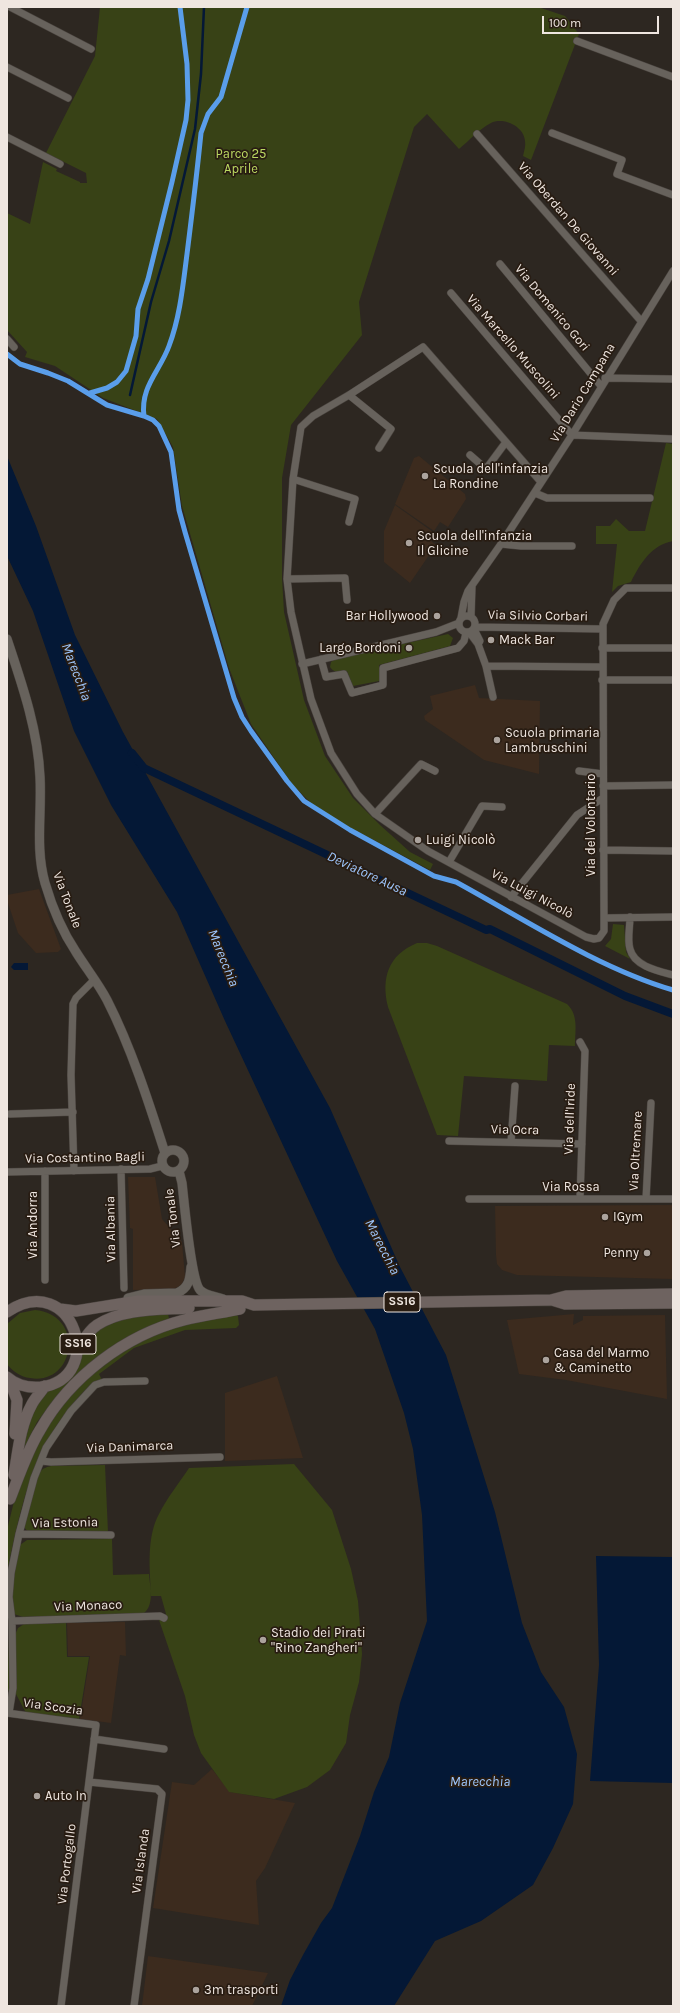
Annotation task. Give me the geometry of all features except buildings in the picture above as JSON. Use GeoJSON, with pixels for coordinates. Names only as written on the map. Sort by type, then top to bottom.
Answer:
{"type":"FeatureCollection","features":[{"type":"Feature","properties":{"kind":"main road"},"geometry":{"type":"LineString","coordinates":[[673,1286],[658,1288],[644,1299],[673,1311]]}},
{"type":"Feature","properties":{"kind":"main road","name":"SS16"},"geometry":{"type":"LineString","coordinates":[[644,1299],[673,1294]]}},
{"type":"Feature","properties":{"kind":"main road","name":"SS16"},"geometry":{"type":"LineString","coordinates":[[8,1378],[26,1386],[45,1386],[54,1383],[68,1372],[73,1365],[78,1349],[86,1336],[97,1325],[124,1314],[206,1307],[240,1309],[254,1305],[551,1300],[566,1296],[644,1299],[673,1303]]}},
{"type":"Feature","properties":{"kind":"main road","name":"SS16"},"geometry":{"type":"LineString","coordinates":[[7,1312],[24,1302],[34,1301],[44,1302],[60,1309],[76,1311],[138,1302],[242,1301],[254,1305]]}},
{"type":"Feature","properties":{"kind":"main road","name":"SS16"},"geometry":{"type":"LineString","coordinates":[[60,1309],[70,1320],[75,1330],[78,1349]]}},
{"type":"Feature","properties":{"kind":"main road"},"geometry":{"type":"LineString","coordinates":[[8,1503],[22,1467],[40,1430],[50,1414],[70,1389],[98,1364],[119,1349],[157,1329],[183,1320],[240,1309]]}},
{"type":"Feature","properties":{"kind":"main road"},"geometry":{"type":"LineString","coordinates":[[7,1479],[17,1418],[17,1400],[8,1378]]}},
{"type":"Feature","properties":{"kind":"main road"},"geometry":{"type":"LineString","coordinates":[[8,1503],[20,1435],[26,1415],[32,1403],[45,1386]]}},
{"type":"Feature","properties":{"kind":"street"},"geometry":{"type":"LineString","coordinates":[[10,7],[91,49]]}},
{"type":"Feature","properties":{"kind":"street"},"geometry":{"type":"LineString","coordinates":[[577,41],[673,78]]}},
{"type":"Feature","properties":{"kind":"street"},"geometry":{"type":"LineString","coordinates":[[7,67],[68,98]]}},
{"type":"Feature","properties":{"kind":"street"},"geometry":{"type":"LineString","coordinates":[[552,133],[622,160],[617,174],[673,195]]}},
{"type":"Feature","properties":{"kind":"street","name":"Via Oberdan De Giovanni"},"geometry":{"type":"LineString","coordinates":[[477,134],[641,321]]}},
{"type":"Feature","properties":{"kind":"street"},"geometry":{"type":"LineString","coordinates":[[7,137],[60,164]]}},
{"type":"Feature","properties":{"kind":"street","name":"Via Domenico Gori"},"geometry":{"type":"LineString","coordinates":[[500,264],[601,386]]}},
{"type":"Feature","properties":{"kind":"street","name":"Via Dario Campana"},"geometry":{"type":"LineString","coordinates":[[460,620],[465,598],[472,586],[572,434],[673,271]]}},
{"type":"Feature","properties":{"kind":"street","name":"Via Marcello Muscolini"},"geometry":{"type":"LineString","coordinates":[[451,294],[572,434]]}},
{"type":"Feature","properties":{"kind":"street"},"geometry":{"type":"LineString","coordinates":[[7,338],[14,347]]}},
{"type":"Feature","properties":{"kind":"street"},"geometry":{"type":"LineString","coordinates":[[379,448],[391,429],[349,395],[424,348],[541,482]]}},
{"type":"Feature","properties":{"kind":"street"},"geometry":{"type":"LineString","coordinates":[[606,378],[673,379]]}},
{"type":"Feature","properties":{"kind":"street","name":"Via Luigi Nicolò"},"geometry":{"type":"LineString","coordinates":[[349,395],[313,416],[301,426],[293,480],[287,579],[291,612],[302,664],[311,699],[331,754],[357,794],[375,814],[428,851],[586,937],[594,939],[600,938],[604,931]]}},
{"type":"Feature","properties":{"kind":"street"},"geometry":{"type":"LineString","coordinates":[[572,434],[673,439]]}},
{"type":"Feature","properties":{"kind":"street"},"geometry":{"type":"LineString","coordinates":[[470,455],[486,469],[506,442]]}},
{"type":"Feature","properties":{"kind":"street"},"geometry":{"type":"LineString","coordinates":[[293,480],[355,500],[349,522]]}},
{"type":"Feature","properties":{"kind":"street"},"geometry":{"type":"LineString","coordinates":[[534,493],[547,498],[650,498]]}},
{"type":"Feature","properties":{"kind":"street"},"geometry":{"type":"LineString","coordinates":[[501,544],[521,546],[572,546]]}},
{"type":"Feature","properties":{"kind":"street"},"geometry":{"type":"LineString","coordinates":[[287,579],[345,578],[347,600]]}},
{"type":"Feature","properties":{"kind":"street"},"geometry":{"type":"LineString","coordinates":[[471,617],[472,586]]}},
{"type":"Feature","properties":{"kind":"street","name":"Via del Volontario"},"geometry":{"type":"LineString","coordinates":[[604,931],[602,629],[604,618],[614,600],[626,588],[673,588]]}},
{"type":"Feature","properties":{"kind":"street"},"geometry":{"type":"LineString","coordinates":[[302,664],[321,659],[436,632],[466,616],[471,617],[475,621],[464,641],[458,648],[383,668],[383,685],[352,693],[344,674],[326,677],[321,659]]}},
{"type":"Feature","properties":{"kind":"street"},"geometry":{"type":"LineString","coordinates":[[460,620],[478,644],[486,666],[493,697]]}},
{"type":"Feature","properties":{"kind":"street","name":"Via Silvio Corbari"},"geometry":{"type":"LineString","coordinates":[[436,632],[469,630],[602,629]]}},
{"type":"Feature","properties":{"kind":"street","name":"Via Tonale"},"geometry":{"type":"LineString","coordinates":[[7,639],[9,654],[32,723],[39,764],[39,839],[41,868],[50,899],[70,942],[107,1000],[153,1114],[165,1153]]}},
{"type":"Feature","properties":{"kind":"street"},"geometry":{"type":"LineString","coordinates":[[602,648],[673,648]]}},
{"type":"Feature","properties":{"kind":"street"},"geometry":{"type":"LineString","coordinates":[[486,666],[602,667]]}},
{"type":"Feature","properties":{"kind":"street"},"geometry":{"type":"LineString","coordinates":[[602,680],[673,680]]}},
{"type":"Feature","properties":{"kind":"street"},"geometry":{"type":"LineString","coordinates":[[375,814],[421,764],[435,771]]}},
{"type":"Feature","properties":{"kind":"street"},"geometry":{"type":"LineString","coordinates":[[579,771],[603,774]]}},
{"type":"Feature","properties":{"kind":"street"},"geometry":{"type":"LineString","coordinates":[[603,786],[673,785]]}},
{"type":"Feature","properties":{"kind":"street"},"geometry":{"type":"LineString","coordinates":[[511,897],[577,814],[603,798]]}},
{"type":"Feature","properties":{"kind":"street"},"geometry":{"type":"LineString","coordinates":[[449,862],[482,806],[502,807]]}},
{"type":"Feature","properties":{"kind":"street"},"geometry":{"type":"LineString","coordinates":[[603,850],[673,850]]}},
{"type":"Feature","properties":{"kind":"street"},"geometry":{"type":"LineString","coordinates":[[630,917],[629,948],[632,956],[643,965],[673,975]]}},
{"type":"Feature","properties":{"kind":"street"},"geometry":{"type":"LineString","coordinates":[[604,918],[673,917]]}},
{"type":"Feature","properties":{"kind":"street"},"geometry":{"type":"LineString","coordinates":[[74,1171],[71,1075],[73,1004],[76,998],[94,980]]}},
{"type":"Feature","properties":{"kind":"street","name":"Via dell'Iride"},"geometry":{"type":"LineString","coordinates":[[580,1042],[585,1051],[580,1198]]}},
{"type":"Feature","properties":{"kind":"street"},"geometry":{"type":"LineString","coordinates":[[512,1142],[515,1086]]}},
{"type":"Feature","properties":{"kind":"street","name":"Via Oltremare"},"geometry":{"type":"LineString","coordinates":[[646,1199],[651,1104]]}},
{"type":"Feature","properties":{"kind":"street"},"geometry":{"type":"LineString","coordinates":[[10,1114],[73,1112]]}},
{"type":"Feature","properties":{"kind":"street","name":"Via Ocra"},"geometry":{"type":"LineString","coordinates":[[448,1141],[582,1144]]}},
{"type":"Feature","properties":{"kind":"street"},"geometry":{"type":"LineString","coordinates":[[171,1150],[181,1153],[185,1162],[179,1171],[169,1172],[162,1166],[162,1159],[165,1153],[171,1150]]}},
{"type":"Feature","properties":{"kind":"street","name":"Via Costantino Bagli"},"geometry":{"type":"LineString","coordinates":[[7,1172],[150,1169],[162,1166]]}},
{"type":"Feature","properties":{"kind":"street","name":"Via Albania"},"geometry":{"type":"LineString","coordinates":[[122,1169],[124,1288]]}},
{"type":"Feature","properties":{"kind":"street","name":"Via Andorra"},"geometry":{"type":"LineString","coordinates":[[45,1171],[45,1280]]}},
{"type":"Feature","properties":{"kind":"street","name":"Via Tonale"},"geometry":{"type":"LineString","coordinates":[[179,1171],[182,1183],[191,1262],[200,1290],[227,1301]]}},
{"type":"Feature","properties":{"kind":"street","name":"Via Rossa"},"geometry":{"type":"LineString","coordinates":[[469,1199],[673,1198]]}},
{"type":"Feature","properties":{"kind":"street","name":"Via Tonale"},"geometry":{"type":"LineString","coordinates":[[117,1305],[128,1298],[144,1294],[177,1293],[182,1291],[189,1283],[191,1262]]}},
{"type":"Feature","properties":{"kind":"street"},"geometry":{"type":"LineString","coordinates":[[8,1713],[13,1688],[12,1621],[8,1597],[11,1573],[19,1534],[46,1448],[71,1411],[94,1385],[104,1382],[145,1381]]}},
{"type":"Feature","properties":{"kind":"street","name":"Via Danimarca"},"geometry":{"type":"LineString","coordinates":[[41,1461],[51,1462],[220,1457]]}},
{"type":"Feature","properties":{"kind":"street","name":"Via Estonia"},"geometry":{"type":"LineString","coordinates":[[19,1534],[111,1535]]}},
{"type":"Feature","properties":{"kind":"street","name":"Via Monaco"},"geometry":{"type":"LineString","coordinates":[[12,1621],[160,1616],[164,1618]]}},
{"type":"Feature","properties":{"kind":"street","name":"Via Scozia"},"geometry":{"type":"LineString","coordinates":[[8,1713],[96,1725]]}},
{"type":"Feature","properties":{"kind":"street","name":"Via Portogallo"},"geometry":{"type":"LineString","coordinates":[[61,2006],[96,1725]]}},
{"type":"Feature","properties":{"kind":"street"},"geometry":{"type":"LineString","coordinates":[[94,1739],[164,1749]]}},
{"type":"Feature","properties":{"kind":"street","name":"Via Islanda"},"geometry":{"type":"LineString","coordinates":[[89,1782],[157,1789],[162,1794],[134,2006]]}},
{"type":"Feature","properties":{"kind":"shaded area","name":"Scuola dell'infanzia La Rondine"},"geometry":{"type":"Polygon","coordinates":[[[419,456],[465,494],[466,499],[448,527],[440,522],[434,531],[395,504],[414,458],[419,456]]]}},
{"type":"Feature","properties":{"kind":"shaded area","name":"Scuola dell'infanzia Il Glicine"},"geometry":{"type":"Polygon","coordinates":[[[395,505],[433,532],[432,534],[434,536],[431,541],[436,545],[410,583],[384,562],[384,531],[395,505]]]}},
{"type":"Feature","properties":{"kind":"shaded area","name":"Scuola primaria Lambruschini"},"geometry":{"type":"Polygon","coordinates":[[[475,685],[479,698],[540,701],[539,774],[484,760],[425,720],[424,716],[433,709],[430,696],[475,685]]]}},
{"type":"Feature","properties":{"kind":"shaded area"},"geometry":{"type":"Polygon","coordinates":[[[39,889],[61,949],[58,952],[36,953],[18,933],[7,900],[7,895],[39,889]]]}},
{"type":"Feature","properties":{"kind":"shaded area"},"geometry":{"type":"Polygon","coordinates":[[[128,1177],[155,1177],[162,1219],[182,1242],[185,1277],[182,1284],[178,1287],[173,1289],[133,1290],[133,1229],[130,1228],[128,1177]]]}},
{"type":"Feature","properties":{"kind":"shaded area"},"geometry":{"type":"Polygon","coordinates":[[[673,1205],[673,1279],[517,1275],[502,1270],[497,1264],[495,1206],[673,1205]]]}},
{"type":"Feature","properties":{"kind":"shaded area"},"geometry":{"type":"Polygon","coordinates":[[[574,1314],[573,1325],[583,1320],[583,1316],[665,1315],[667,1399],[566,1380],[519,1374],[507,1320],[574,1314]]]}},
{"type":"Feature","properties":{"kind":"shaded area"},"geometry":{"type":"Polygon","coordinates":[[[277,1376],[303,1458],[225,1461],[225,1393],[277,1376]]]}},
{"type":"Feature","properties":{"kind":"shaded area"},"geometry":{"type":"Polygon","coordinates":[[[125,1622],[126,1656],[120,1655],[111,1723],[80,1719],[90,1656],[68,1656],[67,1623],[125,1622]]]}},
{"type":"Feature","properties":{"kind":"shaded area"},"geometry":{"type":"Polygon","coordinates":[[[212,1769],[230,1792],[295,1803],[265,1868],[256,1881],[259,1925],[153,1908],[172,1782],[194,1785],[212,1769]]]}},
{"type":"Feature","properties":{"kind":"shaded area"},"geometry":{"type":"Polygon","coordinates":[[[148,1956],[268,1973],[252,2006],[142,2006],[148,1956]]]}},
{"type":"Feature","properties":{"kind":"green space","name":"Parco 25 Aprile"},"geometry":{"type":"Polygon","coordinates":[[[100,7],[538,7],[565,16],[579,34],[531,160],[523,156],[525,143],[524,136],[521,131],[517,127],[507,122],[496,121],[491,123],[478,132],[459,149],[427,114],[414,127],[359,302],[362,335],[291,425],[282,478],[282,578],[284,612],[304,700],[325,756],[353,798],[410,852],[433,864],[430,870],[338,821],[312,804],[292,784],[251,724],[229,668],[182,506],[173,447],[157,419],[103,398],[55,366],[25,357],[27,352],[7,330],[7,213],[30,224],[43,162],[57,169],[56,171],[80,183],[87,183],[86,173],[46,153],[95,56],[100,7]]]}},
{"type":"Feature","properties":{"kind":"green space"},"geometry":{"type":"Polygon","coordinates":[[[666,443],[673,444],[673,541],[665,543],[652,551],[642,562],[631,582],[618,586],[612,592],[617,544],[596,544],[596,526],[610,526],[616,519],[629,531],[645,531],[666,443]]]}},
{"type":"Feature","properties":{"kind":"green space"},"geometry":{"type":"Polygon","coordinates":[[[448,634],[453,638],[450,646],[379,665],[379,681],[353,686],[347,671],[336,672],[330,667],[331,662],[335,659],[448,634]]]}},
{"type":"Feature","properties":{"kind":"green space"},"geometry":{"type":"Polygon","coordinates":[[[613,924],[624,925],[626,952],[630,959],[605,946],[611,939],[613,924]]]}},
{"type":"Feature","properties":{"kind":"green space"},"geometry":{"type":"Polygon","coordinates":[[[417,943],[427,943],[437,946],[567,1004],[571,1008],[575,1018],[575,1046],[549,1045],[547,1081],[464,1076],[458,1136],[437,1135],[388,1007],[386,996],[386,977],[389,969],[399,954],[417,943]]]}},
{"type":"Feature","properties":{"kind":"green space"},"geometry":{"type":"Polygon","coordinates":[[[35,1310],[51,1315],[62,1324],[68,1336],[68,1349],[65,1361],[57,1371],[45,1378],[30,1378],[20,1375],[7,1364],[7,1324],[20,1313],[35,1310]]]}},
{"type":"Feature","properties":{"kind":"green space"},"geometry":{"type":"Polygon","coordinates":[[[168,1313],[169,1319],[56,1397],[37,1422],[23,1450],[26,1424],[44,1394],[61,1384],[83,1346],[96,1330],[118,1319],[168,1313]]]}},
{"type":"Feature","properties":{"kind":"green space"},"geometry":{"type":"Polygon","coordinates":[[[236,1315],[238,1316],[239,1325],[236,1328],[185,1330],[134,1348],[99,1374],[102,1380],[88,1387],[70,1407],[56,1426],[45,1445],[28,1486],[7,1572],[7,1530],[19,1481],[29,1454],[74,1389],[132,1344],[179,1324],[236,1315]]]}},
{"type":"Feature","properties":{"kind":"green space","name":"Stadio dei Pirati \"Rino Zangheri\""},"geometry":{"type":"Polygon","coordinates":[[[294,1464],[332,1510],[351,1569],[358,1601],[362,1654],[359,1682],[350,1715],[346,1743],[330,1770],[307,1787],[274,1799],[229,1792],[201,1753],[194,1735],[185,1696],[159,1620],[164,1619],[166,1614],[161,1596],[151,1596],[150,1544],[155,1523],[159,1514],[169,1496],[189,1468],[294,1464]]]}},
{"type":"Feature","properties":{"kind":"green space"},"geometry":{"type":"Polygon","coordinates":[[[105,1465],[108,1532],[28,1532],[24,1527],[35,1483],[42,1470],[51,1466],[105,1465]]]}},
{"type":"Feature","properties":{"kind":"green space"},"geometry":{"type":"Polygon","coordinates":[[[112,1539],[113,1575],[149,1574],[151,1596],[149,1606],[143,1614],[23,1617],[14,1614],[12,1586],[20,1545],[27,1540],[112,1539]]]}},
{"type":"Feature","properties":{"kind":"green space"},"geometry":{"type":"Polygon","coordinates":[[[7,1616],[10,1687],[7,1694],[7,1616]]]}},
{"type":"Feature","properties":{"kind":"green space"},"geometry":{"type":"Polygon","coordinates":[[[66,1623],[67,1657],[89,1657],[79,1719],[26,1713],[16,1694],[15,1635],[18,1628],[24,1624],[66,1623]]]}},
{"type":"Feature","properties":{"kind":"water","name":"Marecchia"},"geometry":{"type":"Polygon","coordinates":[[[7,456],[36,526],[75,635],[123,732],[330,1108],[400,1267],[446,1355],[495,1512],[522,1623],[541,1672],[564,1707],[577,1754],[573,1804],[553,1848],[533,1885],[481,1921],[435,1941],[394,2006],[281,2006],[290,1980],[303,1955],[321,1923],[332,1908],[360,1836],[374,1792],[389,1757],[400,1703],[427,1621],[422,1515],[413,1449],[404,1413],[375,1329],[337,1261],[225,1021],[177,912],[111,805],[74,731],[33,611],[7,556],[7,456]]]}},
{"type":"Feature","properties":{"kind":"water"},"geometry":{"type":"Polygon","coordinates":[[[14,963],[28,963],[28,970],[14,970],[11,967],[14,963]]]}},
{"type":"Feature","properties":{"kind":"water"},"geometry":{"type":"Polygon","coordinates":[[[596,1556],[673,1557],[673,1783],[590,1781],[599,1665],[596,1556]]]}},
{"type":"Feature","properties":{"kind":"waterway"},"geometry":{"type":"LineString","coordinates":[[130,395],[151,302],[169,241],[195,129],[201,74],[204,7]]}},
{"type":"Feature","properties":{"kind":"waterway","name":"Deviatore Ausa"},"geometry":{"type":"LineString","coordinates":[[132,753],[144,768],[486,930],[490,929],[625,996],[673,1014]]}},
{"type":"Feature","properties":{"kind":"cycle path"},"geometry":{"type":"LineString","coordinates":[[90,393],[107,388],[117,382],[126,371],[136,336],[138,309],[148,279],[172,182],[186,120],[188,100],[187,64],[180,7]]}},
{"type":"Feature","properties":{"kind":"cycle path"},"geometry":{"type":"LineString","coordinates":[[144,416],[145,396],[169,346],[178,312],[187,254],[201,133],[208,114],[221,97],[247,7]]}},
{"type":"Feature","properties":{"kind":"cycle path"},"geometry":{"type":"LineString","coordinates":[[7,354],[20,364],[68,381],[107,405],[144,416],[153,420],[159,426],[171,452],[179,510],[234,698],[242,717],[251,731],[287,781],[304,801],[350,830],[434,876],[456,882],[589,956],[645,981],[673,990]]}},
{"type":"Feature","properties":{"kind":"place","name":"Scuola dell'infanzia La Rondine"},"geometry":{"type":"Point","coordinates":[425,476]}},
{"type":"Feature","properties":{"kind":"place","name":"Scuola dell'infanzia Il Glicine"},"geometry":{"type":"Point","coordinates":[409,543]}},
{"type":"Feature","properties":{"kind":"place","name":"Bar Hollywood"},"geometry":{"type":"Point","coordinates":[437,616]}},
{"type":"Feature","properties":{"kind":"place","name":"Mack Bar"},"geometry":{"type":"Point","coordinates":[491,640]}},
{"type":"Feature","properties":{"kind":"place","name":"Largo Bordoni"},"geometry":{"type":"Point","coordinates":[409,648]}},
{"type":"Feature","properties":{"kind":"place","name":"Scuola primaria Lambruschini"},"geometry":{"type":"Point","coordinates":[497,740]}},
{"type":"Feature","properties":{"kind":"place","name":"Luigi Nicolò"},"geometry":{"type":"Point","coordinates":[418,840]}},
{"type":"Feature","properties":{"kind":"place","name":"IGym"},"geometry":{"type":"Point","coordinates":[605,1217]}},
{"type":"Feature","properties":{"kind":"place","name":"Penny"},"geometry":{"type":"Point","coordinates":[647,1253]}},
{"type":"Feature","properties":{"kind":"place","name":"Casa del Marmo & Caminetto"},"geometry":{"type":"Point","coordinates":[546,1360]}},
{"type":"Feature","properties":{"kind":"place","name":"Stadio dei Pirati \"Rino Zangheri\""},"geometry":{"type":"Point","coordinates":[263,1640]}},
{"type":"Feature","properties":{"kind":"place","name":"Auto In"},"geometry":{"type":"Point","coordinates":[37,1796]}},
{"type":"Feature","properties":{"kind":"place","name":"3m trasporti"},"geometry":{"type":"Point","coordinates":[196,1990]}}]}
